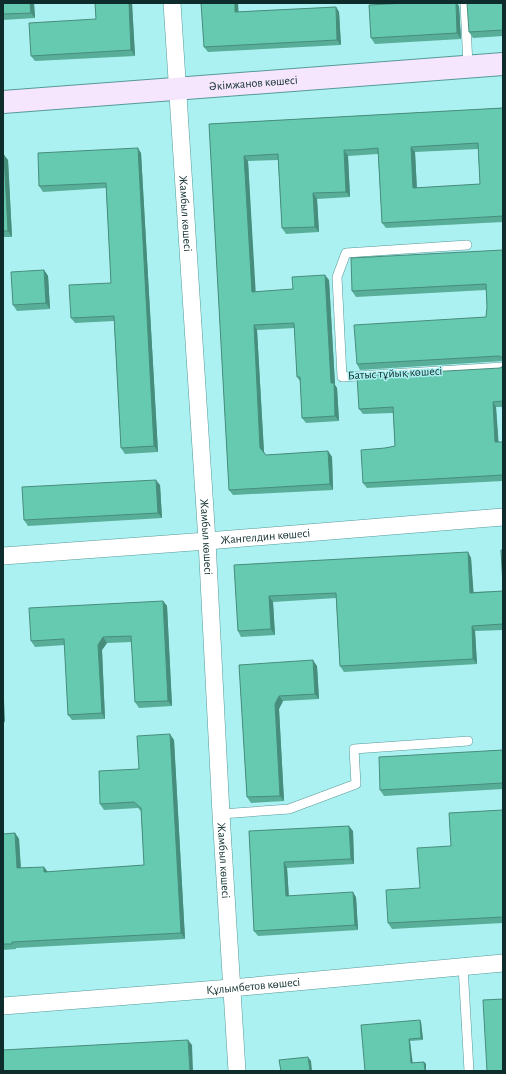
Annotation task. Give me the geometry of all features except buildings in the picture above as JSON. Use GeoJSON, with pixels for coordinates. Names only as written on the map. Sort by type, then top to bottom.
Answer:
{"type":"FeatureCollection","features":[{"type":"Feature","properties":{"kind":"main road","name":"Әкімжанов көшесі"},"geometry":{"type":"LineString","coordinates":[[3,102],[503,64]]}},
{"type":"Feature","properties":{"kind":"street","name":"Жамбыл көшесі"},"geometry":{"type":"LineString","coordinates":[[172,3],[207,541],[236,1071]]}},
{"type":"Feature","properties":{"kind":"street","name":"Жангелдин көшесі"},"geometry":{"type":"LineString","coordinates":[[3,556],[207,541],[503,516]]}},
{"type":"Feature","properties":{"kind":"street","name":"Құлымбетов көшесі"},"geometry":{"type":"LineString","coordinates":[[3,1006],[231,988],[503,963]]}},
{"type":"Feature","properties":{"kind":"lane"},"geometry":{"type":"LineString","coordinates":[[465,3],[468,66]]}},
{"type":"Feature","properties":{"kind":"lane","name":"Батыс тұйық көшесі"},"geometry":{"type":"LineString","coordinates":[[467,245],[346,253],[337,277],[342,377],[503,367]]}},
{"type":"Feature","properties":{"kind":"lane"},"geometry":{"type":"LineString","coordinates":[[221,814],[289,809],[356,784],[354,748],[468,741]]}},
{"type":"Feature","properties":{"kind":"lane"},"geometry":{"type":"LineString","coordinates":[[463,966],[469,1071]]}}]}
